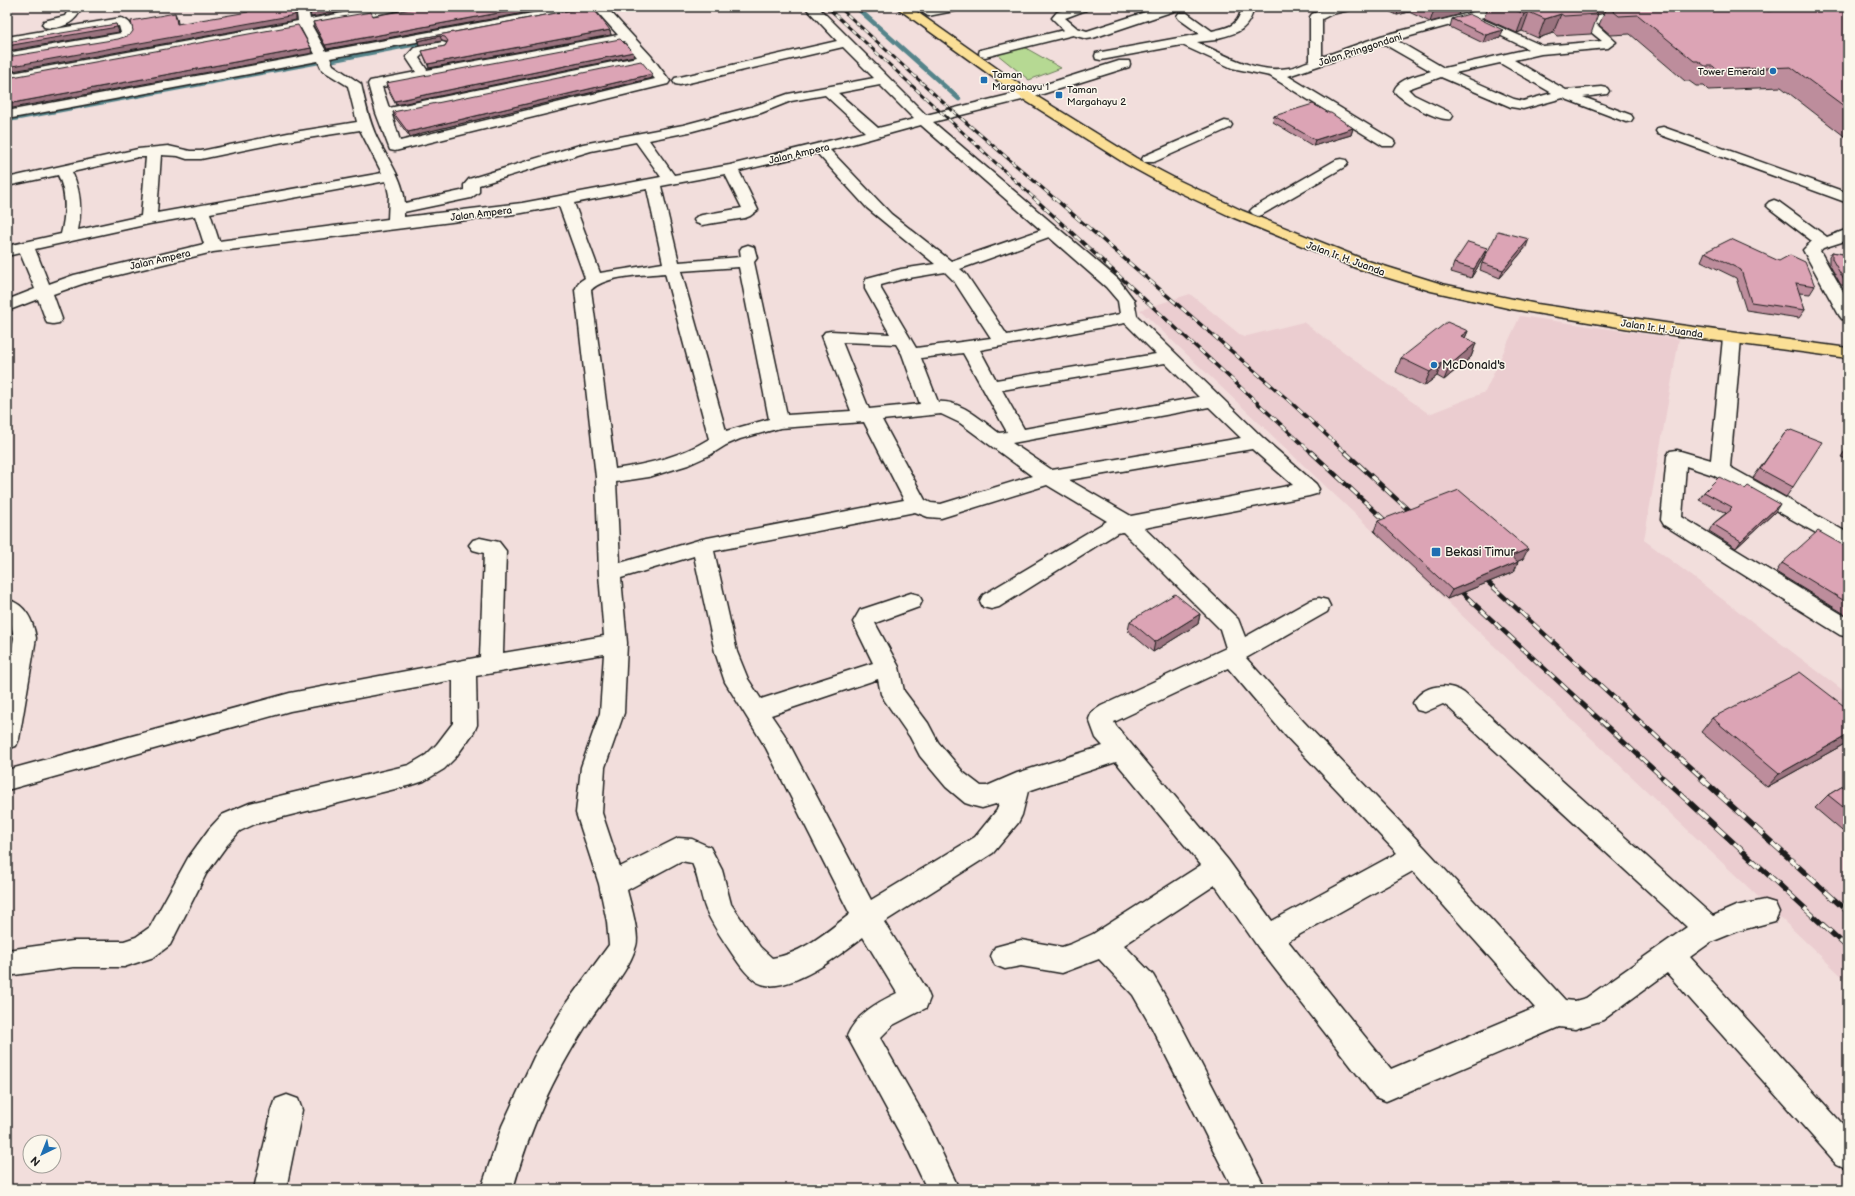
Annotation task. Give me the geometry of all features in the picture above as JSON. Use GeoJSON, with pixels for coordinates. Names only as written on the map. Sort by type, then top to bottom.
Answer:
{"type":"FeatureCollection","features":[{"type":"Feature","properties":{"kind":"highway","name":"Jalan Ir. H. Juanda"},"geometry":{"type":"LineString","coordinates":[[904,7],[922,12],[985,53],[1030,90],[1149,159],[1258,211],[1372,258],[1531,304],[1596,310],[1848,342]]}},
{"type":"Feature","properties":{"kind":"highway","name":"Jalan Ir. H. Juanda"},"geometry":{"type":"LineString","coordinates":[[922,12],[1105,146],[1191,192],[1316,247],[1410,281],[1461,294],[1531,304],[1732,338],[1848,353]]}},
{"type":"Feature","properties":{"kind":"street"},"geometry":{"type":"LineString","coordinates":[[35,24],[62,22],[70,19],[73,16],[76,7]]}},
{"type":"Feature","properties":{"kind":"street"},"geometry":{"type":"LineString","coordinates":[[313,7],[306,10],[303,14],[304,23],[326,62],[354,84],[364,125],[391,176],[398,196],[397,216],[458,198],[471,192],[472,185],[478,180],[588,147],[684,129],[756,110],[788,98],[884,80]]}},
{"type":"Feature","properties":{"kind":"street"},"geometry":{"type":"LineString","coordinates":[[7,78],[395,7]]}},
{"type":"Feature","properties":{"kind":"street"},"geometry":{"type":"LineString","coordinates":[[7,115],[326,62],[584,7]]}},
{"type":"Feature","properties":{"kind":"street"},"geometry":{"type":"LineString","coordinates":[[810,7],[847,42],[923,120],[1112,283],[1126,300],[1129,317],[1256,442],[1309,489],[1111,527],[991,601]]}},
{"type":"Feature","properties":{"kind":"street"},"geometry":{"type":"LineString","coordinates":[[922,12],[956,7]]}},
{"type":"Feature","properties":{"kind":"street"},"geometry":{"type":"LineString","coordinates":[[1082,7],[1061,15],[1058,18],[1072,31],[1086,35],[1174,7]]}},
{"type":"Feature","properties":{"kind":"street"},"geometry":{"type":"LineString","coordinates":[[1090,60],[1129,50],[1212,37],[1235,30],[1241,25],[1247,16],[1248,7]]}},
{"type":"Feature","properties":{"kind":"street"},"geometry":{"type":"LineString","coordinates":[[1316,63],[1316,12],[1328,12],[1345,7]]}},
{"type":"Feature","properties":{"kind":"street"},"geometry":{"type":"LineString","coordinates":[[1450,7],[1468,17],[1541,50]]}},
{"type":"Feature","properties":{"kind":"street","name":"Jalan Pringgondani"},"geometry":{"type":"LineString","coordinates":[[1186,42],[1226,61],[1252,70],[1275,74],[1291,72],[1385,39],[1506,7]]}},
{"type":"Feature","properties":{"kind":"street"},"geometry":{"type":"LineString","coordinates":[[1446,116],[1409,98],[1400,91],[1402,87],[1411,82],[1442,72],[1502,58],[1541,50],[1604,45],[1610,42],[1590,25],[1589,22],[1599,19],[1680,7]]}},
{"type":"Feature","properties":{"kind":"street"},"geometry":{"type":"LineString","coordinates":[[378,154],[533,122],[602,105],[665,85],[646,59],[603,11],[521,31]]}},
{"type":"Feature","properties":{"kind":"street"},"geometry":{"type":"LineString","coordinates":[[1183,16],[1212,37]]}},
{"type":"Feature","properties":{"kind":"street"},"geometry":{"type":"LineString","coordinates":[[7,41],[121,22],[126,25],[128,32],[128,35],[120,38],[7,57]]}},
{"type":"Feature","properties":{"kind":"street"},"geometry":{"type":"LineString","coordinates":[[985,53],[1072,31]]}},
{"type":"Feature","properties":{"kind":"street"},"geometry":{"type":"LineString","coordinates":[[626,37],[375,84],[395,148],[663,81]]}},
{"type":"Feature","properties":{"kind":"street"},"geometry":{"type":"LineString","coordinates":[[1385,39],[1442,72],[1511,104],[1523,105],[1564,94],[1602,91]]}},
{"type":"Feature","properties":{"kind":"street"},"geometry":{"type":"LineString","coordinates":[[680,81],[847,42]]}},
{"type":"Feature","properties":{"kind":"street"},"geometry":{"type":"LineString","coordinates":[[424,75],[412,58],[414,54],[419,51],[450,45]]}},
{"type":"Feature","properties":{"kind":"street"},"geometry":{"type":"LineString","coordinates":[[1502,58],[1564,94],[1626,118]]}},
{"type":"Feature","properties":{"kind":"street"},"geometry":{"type":"LineString","coordinates":[[383,112],[646,59]]}},
{"type":"Feature","properties":{"kind":"street"},"geometry":{"type":"LineString","coordinates":[[1030,90],[1124,64]]}},
{"type":"Feature","properties":{"kind":"street"},"geometry":{"type":"LineString","coordinates":[[1030,90],[1078,65]]}},
{"type":"Feature","properties":{"kind":"street"},"geometry":{"type":"LineString","coordinates":[[1275,74],[1388,143]]}},
{"type":"Feature","properties":{"kind":"street"},"geometry":{"type":"LineString","coordinates":[[827,90],[875,133]]}},
{"type":"Feature","properties":{"kind":"street","name":"Jalan Ampera"},"geometry":{"type":"LineString","coordinates":[[7,306],[44,291],[80,279],[129,266],[214,247],[397,216],[522,208],[730,169],[820,148],[1030,90]]}},
{"type":"Feature","properties":{"kind":"street"},"geometry":{"type":"LineString","coordinates":[[7,182],[154,151],[174,150],[187,155],[201,155],[288,137],[364,125]]}},
{"type":"Feature","properties":{"kind":"street"},"geometry":{"type":"LineString","coordinates":[[1149,159],[1225,125]]}},
{"type":"Feature","properties":{"kind":"street"},"geometry":{"type":"LineString","coordinates":[[1663,131],[1848,198]]}},
{"type":"Feature","properties":{"kind":"street"},"geometry":{"type":"LineString","coordinates":[[640,138],[671,181]]}},
{"type":"Feature","properties":{"kind":"street"},"geometry":{"type":"LineString","coordinates":[[820,148],[885,217],[949,267],[960,278],[1001,339]]}},
{"type":"Feature","properties":{"kind":"street"},"geometry":{"type":"LineString","coordinates":[[149,218],[154,151]]}},
{"type":"Feature","properties":{"kind":"street"},"geometry":{"type":"LineString","coordinates":[[1258,211],[1340,163]]}},
{"type":"Feature","properties":{"kind":"street"},"geometry":{"type":"LineString","coordinates":[[63,169],[69,180],[74,214],[68,238]]}},
{"type":"Feature","properties":{"kind":"street"},"geometry":{"type":"LineString","coordinates":[[702,220],[745,213],[750,210],[730,169]]}},
{"type":"Feature","properties":{"kind":"street"},"geometry":{"type":"LineString","coordinates":[[7,251],[149,218],[391,176]]}},
{"type":"Feature","properties":{"kind":"street"},"geometry":{"type":"LineString","coordinates":[[653,184],[672,268],[719,441]]}},
{"type":"Feature","properties":{"kind":"street"},"geometry":{"type":"LineString","coordinates":[[565,200],[594,280]]}},
{"type":"Feature","properties":{"kind":"street"},"geometry":{"type":"LineString","coordinates":[[1774,205],[1825,242]]}},
{"type":"Feature","properties":{"kind":"street"},"geometry":{"type":"LineString","coordinates":[[201,210],[214,247]]}},
{"type":"Feature","properties":{"kind":"street"},"geometry":{"type":"LineString","coordinates":[[931,409],[911,354],[873,289],[873,282],[900,274],[949,267],[1052,231]]}},
{"type":"Feature","properties":{"kind":"street"},"geometry":{"type":"LineString","coordinates":[[1848,234],[1818,244],[1811,250],[1848,315]]}},
{"type":"Feature","properties":{"kind":"street"},"geometry":{"type":"LineString","coordinates":[[26,247],[44,291],[53,319]]}},
{"type":"Feature","properties":{"kind":"street"},"geometry":{"type":"LineString","coordinates":[[497,1189],[515,1129],[540,1074],[562,1034],[617,958],[623,945],[621,922],[612,884],[590,813],[593,767],[612,712],[616,643],[610,574],[606,477],[583,290],[585,286],[594,280],[611,275],[672,268],[747,256],[779,422]]}},
{"type":"Feature","properties":{"kind":"street"},"geometry":{"type":"LineString","coordinates":[[911,354],[969,347],[1001,339],[1129,317]]}},
{"type":"Feature","properties":{"kind":"street"},"geometry":{"type":"LineString","coordinates":[[901,338],[892,339],[831,336],[866,416],[917,505]]}},
{"type":"Feature","properties":{"kind":"street"},"geometry":{"type":"LineString","coordinates":[[1720,470],[1732,338]]}},
{"type":"Feature","properties":{"kind":"street"},"geometry":{"type":"LineString","coordinates":[[969,347],[1018,435]]}},
{"type":"Feature","properties":{"kind":"street"},"geometry":{"type":"LineString","coordinates":[[991,386],[1169,357]]}},
{"type":"Feature","properties":{"kind":"street"},"geometry":{"type":"LineString","coordinates":[[995,440],[1214,400]]}},
{"type":"Feature","properties":{"kind":"street"},"geometry":{"type":"LineString","coordinates":[[606,477],[648,470],[681,460],[703,452],[719,441],[762,426],[779,422],[866,416],[941,408],[951,410],[968,419],[1014,455],[1127,523],[1230,625],[1234,654],[1294,728],[1416,856],[1558,1013]]}},
{"type":"Feature","properties":{"kind":"street"},"geometry":{"type":"LineString","coordinates":[[610,574],[702,546],[917,505],[928,510],[941,511],[1051,477],[1256,442]]}},
{"type":"Feature","properties":{"kind":"street"},"geometry":{"type":"LineString","coordinates":[[1848,542],[1720,470],[1677,456],[1672,520],[1848,629]]}},
{"type":"Feature","properties":{"kind":"street"},"geometry":{"type":"LineString","coordinates":[[480,545],[492,547],[495,550],[491,664]]}},
{"type":"Feature","properties":{"kind":"street"},"geometry":{"type":"LineString","coordinates":[[702,546],[726,652],[737,682],[775,741],[866,918],[916,998],[883,1015],[862,1036],[907,1113],[943,1189]]}},
{"type":"Feature","properties":{"kind":"street"},"geometry":{"type":"LineString","coordinates":[[1771,582],[1848,640]]}},
{"type":"Feature","properties":{"kind":"street"},"geometry":{"type":"LineString","coordinates":[[911,601],[868,616],[864,622],[887,667],[893,694],[918,730],[929,749],[955,780],[974,795],[982,797],[990,796],[1017,784],[1120,750]]}},
{"type":"Feature","properties":{"kind":"street"},"geometry":{"type":"LineString","coordinates":[[1319,606],[1234,654],[1109,713],[1101,719],[1105,731],[1219,868],[1268,938],[1386,1086],[1558,1013],[1575,1016],[1585,1014],[1709,930],[1736,920],[1765,912]]}},
{"type":"Feature","properties":{"kind":"street"},"geometry":{"type":"LineString","coordinates":[[7,607],[14,610],[22,624],[25,638],[7,739]]}},
{"type":"Feature","properties":{"kind":"street"},"geometry":{"type":"LineString","coordinates":[[7,780],[290,702],[491,664],[616,643]]}},
{"type":"Feature","properties":{"kind":"street"},"geometry":{"type":"LineString","coordinates":[[756,710],[887,667]]}},
{"type":"Feature","properties":{"kind":"street"},"geometry":{"type":"LineString","coordinates":[[7,963],[73,954],[124,954],[144,948],[160,936],[197,866],[218,837],[231,823],[250,814],[415,774],[435,762],[446,751],[465,725],[464,669]]}},
{"type":"Feature","properties":{"kind":"street"},"geometry":{"type":"LineString","coordinates":[[1425,703],[1439,695],[1446,694],[1456,700],[1709,930]]}},
{"type":"Feature","properties":{"kind":"street"},"geometry":{"type":"LineString","coordinates":[[612,884],[678,849],[692,850],[701,855],[709,870],[719,908],[750,956],[767,972],[790,969],[823,951],[866,918],[984,845],[1009,815],[1017,784]]}},
{"type":"Feature","properties":{"kind":"street"},"geometry":{"type":"LineString","coordinates":[[1268,938],[1416,856]]}},
{"type":"Feature","properties":{"kind":"street"},"geometry":{"type":"LineString","coordinates":[[1005,956],[1021,953],[1062,960],[1076,956],[1103,943],[1219,868]]}},
{"type":"Feature","properties":{"kind":"street"},"geometry":{"type":"LineString","coordinates":[[1103,943],[1143,985],[1162,1018],[1250,1189]]}},
{"type":"Feature","properties":{"kind":"street"},"geometry":{"type":"LineString","coordinates":[[1670,955],[1848,1153]]}},
{"type":"Feature","properties":{"kind":"street"},"geometry":{"type":"LineString","coordinates":[[270,1189],[286,1110]]}},
{"type":"Feature","properties":{"kind":"shaded area"},"geometry":{"type":"Polygon","coordinates":[[[1190,294],[1243,337],[1303,322],[1429,414],[1485,392],[1520,316],[1679,339],[1644,540],[1848,694],[1848,982],[1140,310],[1190,294]]]}},
{"type":"Feature","properties":{"kind":"green space"},"geometry":{"type":"Polygon","coordinates":[[[1024,47],[1061,68],[1029,80],[997,54],[1024,47]]]}},
{"type":"Feature","properties":{"kind":"building"},"geometry":{"type":"Polygon","coordinates":[[[247,7],[295,7],[295,15],[7,67],[7,57],[118,39],[130,35],[133,31],[131,21],[175,13],[177,24],[248,12],[247,7]]]}},
{"type":"Feature","properties":{"kind":"building"},"geometry":{"type":"Polygon","coordinates":[[[311,7],[341,7],[310,13],[311,7]]]}},
{"type":"Feature","properties":{"kind":"building"},"geometry":{"type":"Polygon","coordinates":[[[422,7],[531,7],[325,45],[313,22],[371,12],[373,16],[422,7]]]}},
{"type":"Feature","properties":{"kind":"building"},"geometry":{"type":"Polygon","coordinates":[[[592,7],[610,30],[428,64],[422,51],[445,46],[448,41],[445,37],[440,36],[418,41],[417,39],[583,8],[592,7]]]}},
{"type":"Feature","properties":{"kind":"building"},"geometry":{"type":"Polygon","coordinates":[[[1509,7],[1591,7],[1598,14],[1564,16],[1561,14],[1545,19],[1529,12],[1524,14],[1509,7]]]}},
{"type":"Feature","properties":{"kind":"building"},"geometry":{"type":"Polygon","coordinates":[[[1608,7],[1758,7],[1768,11],[1810,7],[1848,7],[1848,109],[1791,67],[1717,70],[1713,66],[1705,66],[1698,61],[1694,61],[1638,15],[1619,16],[1608,7]]]}},
{"type":"Feature","properties":{"kind":"building"},"geometry":{"type":"Polygon","coordinates":[[[1469,14],[1503,30],[1486,35],[1452,19],[1469,14]]]}},
{"type":"Feature","properties":{"kind":"building"},"geometry":{"type":"Polygon","coordinates":[[[116,24],[117,27],[7,46],[7,42],[116,24]]]}},
{"type":"Feature","properties":{"kind":"building"},"geometry":{"type":"Polygon","coordinates":[[[298,25],[311,48],[7,104],[7,78],[298,25]]]}},
{"type":"Feature","properties":{"kind":"building"},"geometry":{"type":"Polygon","coordinates":[[[620,39],[633,52],[395,101],[386,83],[620,39]]]}},
{"type":"Feature","properties":{"kind":"building"},"geometry":{"type":"Polygon","coordinates":[[[641,61],[652,74],[408,132],[393,112],[641,61]]]}},
{"type":"Feature","properties":{"kind":"building"},"geometry":{"type":"Polygon","coordinates":[[[1313,104],[1331,113],[1353,128],[1315,140],[1274,116],[1313,104]]]}},
{"type":"Feature","properties":{"kind":"building"},"geometry":{"type":"Polygon","coordinates":[[[1498,231],[1529,239],[1503,270],[1482,263],[1498,231]]]}},
{"type":"Feature","properties":{"kind":"building"},"geometry":{"type":"Polygon","coordinates":[[[1731,239],[1779,261],[1790,255],[1805,262],[1815,286],[1796,283],[1805,310],[1751,302],[1741,270],[1705,252],[1731,239]]]}},
{"type":"Feature","properties":{"kind":"building"},"geometry":{"type":"Polygon","coordinates":[[[1468,242],[1487,248],[1474,269],[1454,263],[1468,242]]]}},
{"type":"Feature","properties":{"kind":"building"},"geometry":{"type":"Polygon","coordinates":[[[1832,252],[1848,255],[1848,281],[1844,280],[1832,259],[1832,252]]]}},
{"type":"Feature","properties":{"kind":"building"},"geometry":{"type":"Polygon","coordinates":[[[1447,322],[1468,331],[1461,336],[1476,343],[1450,365],[1442,362],[1430,372],[1401,358],[1447,322]]]}},
{"type":"Feature","properties":{"kind":"building"},"geometry":{"type":"Polygon","coordinates":[[[1787,430],[1791,430],[1822,442],[1793,487],[1760,469],[1787,430]]]}},
{"type":"Feature","properties":{"kind":"building"},"geometry":{"type":"Polygon","coordinates":[[[1719,477],[1745,489],[1748,486],[1780,504],[1741,541],[1713,524],[1731,510],[1730,509],[1732,507],[1704,492],[1719,477]]]}},
{"type":"Feature","properties":{"kind":"building"},"geometry":{"type":"Polygon","coordinates":[[[1459,490],[1528,549],[1511,556],[1518,562],[1452,590],[1378,521],[1459,490]]]}},
{"type":"Feature","properties":{"kind":"building"},"geometry":{"type":"Polygon","coordinates":[[[1818,531],[1848,548],[1848,603],[1782,563],[1818,531]]]}},
{"type":"Feature","properties":{"kind":"building"},"geometry":{"type":"Polygon","coordinates":[[[1175,594],[1200,614],[1155,642],[1130,621],[1175,594]]]}},
{"type":"Feature","properties":{"kind":"building"},"geometry":{"type":"Polygon","coordinates":[[[1800,672],[1848,709],[1848,735],[1779,774],[1712,718],[1800,672]]]}},
{"type":"Feature","properties":{"kind":"building"},"geometry":{"type":"Polygon","coordinates":[[[1848,783],[1848,811],[1828,795],[1848,783]]]}},
{"type":"Feature","properties":{"kind":"waterway"},"geometry":{"type":"LineString","coordinates":[[856,7],[959,99]]}},
{"type":"Feature","properties":{"kind":"waterway"},"geometry":{"type":"LineString","coordinates":[[333,60],[427,42]]}},
{"type":"Feature","properties":{"kind":"waterway"},"geometry":{"type":"LineString","coordinates":[[7,120],[319,62]]}},
{"type":"Feature","properties":{"kind":"railway"},"geometry":{"type":"LineString","coordinates":[[827,7],[1035,199]]}},
{"type":"Feature","properties":{"kind":"railway"},"geometry":{"type":"LineString","coordinates":[[839,7],[954,112],[1055,199]]}},
{"type":"Feature","properties":{"kind":"railway"},"geometry":{"type":"LineString","coordinates":[[1034,198],[1312,453]]}},
{"type":"Feature","properties":{"kind":"railway"},"geometry":{"type":"LineString","coordinates":[[1054,198],[1287,399],[1346,453]]}},
{"type":"Feature","properties":{"kind":"railway"},"geometry":{"type":"LineString","coordinates":[[1311,452],[1391,526]]}},
{"type":"Feature","properties":{"kind":"railway"},"geometry":{"type":"LineString","coordinates":[[1345,452],[1416,517]]}},
{"type":"Feature","properties":{"kind":"railway"},"geometry":{"type":"LineString","coordinates":[[1480,575],[1703,779]]}},
{"type":"Feature","properties":{"kind":"railway"},"geometry":{"type":"LineString","coordinates":[[1455,586],[1664,779]]}},
{"type":"Feature","properties":{"kind":"railway"},"geometry":{"type":"LineString","coordinates":[[1663,778],[1848,948]]}},
{"type":"Feature","properties":{"kind":"railway"},"geometry":{"type":"LineString","coordinates":[[1701,778],[1848,912]]}},
{"type":"Feature","properties":{"kind":"place","name":"Tower Emerald"},"geometry":{"type":"Point","coordinates":[1773,71]}},
{"type":"Feature","properties":{"kind":"place","name":"Taman Margahayu 1"},"geometry":{"type":"Point","coordinates":[984,80]}},
{"type":"Feature","properties":{"kind":"place","name":"Taman Margahayu 2"},"geometry":{"type":"Point","coordinates":[1059,95]}},
{"type":"Feature","properties":{"kind":"place","name":"McDonald's"},"geometry":{"type":"Point","coordinates":[1434,365]}},
{"type":"Feature","properties":{"kind":"place","name":"Bekasi Timur"},"geometry":{"type":"Point","coordinates":[1436,552]}}]}
